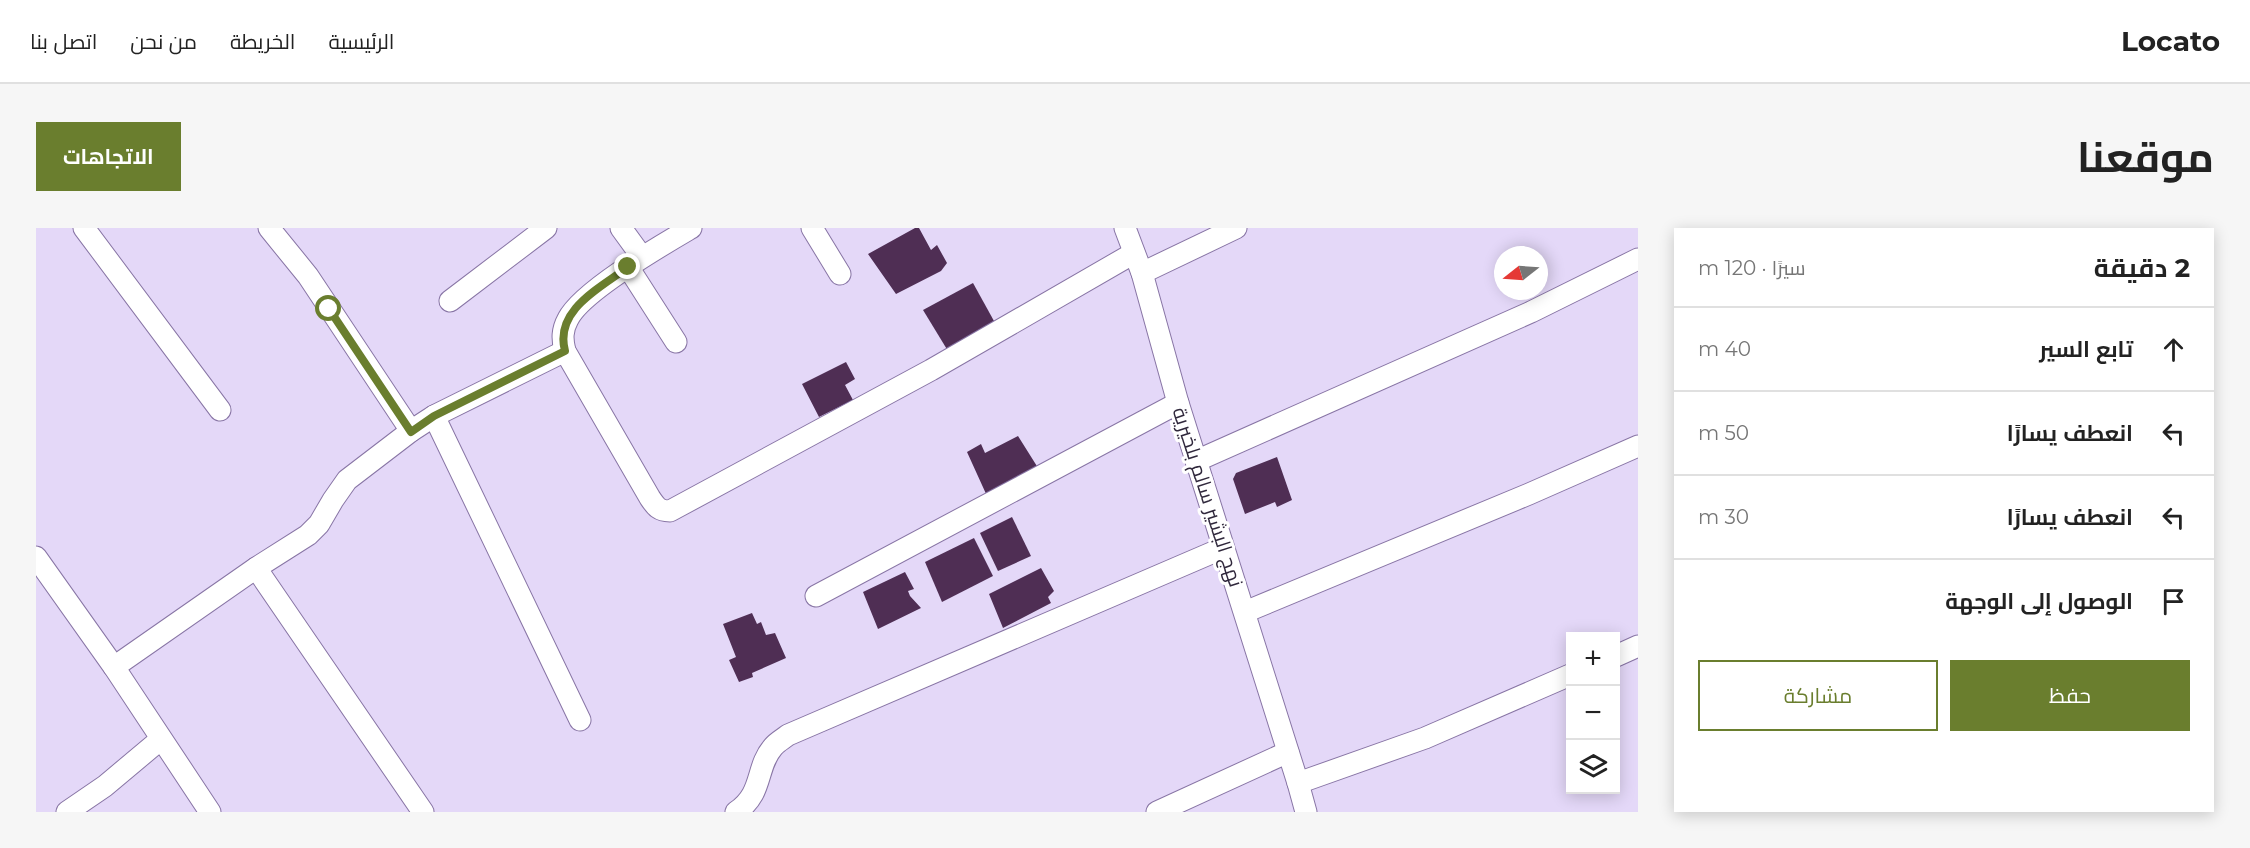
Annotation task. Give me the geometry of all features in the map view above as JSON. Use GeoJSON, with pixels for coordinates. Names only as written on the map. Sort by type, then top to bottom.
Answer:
{"type":"FeatureCollection","features":[{"type":"Feature","properties":{"kind":"street"},"geometry":{"type":"LineString","coordinates":[[84,228],[220,410]]}},
{"type":"Feature","properties":{"kind":"street"},"geometry":{"type":"LineString","coordinates":[[268,228],[308,276],[411,432]]}},
{"type":"Feature","properties":{"kind":"street"},"geometry":{"type":"LineString","coordinates":[[450,301],[546,228]]}},
{"type":"Feature","properties":{"kind":"street"},"geometry":{"type":"LineString","coordinates":[[621,228],[635,262],[676,342]]}},
{"type":"Feature","properties":{"kind":"street"},"geometry":{"type":"LineString","coordinates":[[691,228],[635,262],[579,304],[568,318],[562,340],[565,351],[650,498],[656,507],[663,511],[670,511],[932,370],[1134,253]]}},
{"type":"Feature","properties":{"kind":"street"},"geometry":{"type":"LineString","coordinates":[[812,228],[840,274]]}},
{"type":"Feature","properties":{"kind":"street","name":"نهج البشير سالم بلخيرية"},"geometry":{"type":"LineString","coordinates":[[1125,228],[1142,273],[1178,403],[1306,812]]}},
{"type":"Feature","properties":{"kind":"street"},"geometry":{"type":"LineString","coordinates":[[1142,273],[1236,228]]}},
{"type":"Feature","properties":{"kind":"street"},"geometry":{"type":"LineString","coordinates":[[1196,461],[1460,345],[1638,260]]}},
{"type":"Feature","properties":{"kind":"street"},"geometry":{"type":"LineString","coordinates":[[114,668],[256,568],[308,535],[319,524],[347,480],[411,432],[434,416],[565,351]]}},
{"type":"Feature","properties":{"kind":"street"},"geometry":{"type":"LineString","coordinates":[[816,596],[1178,403]]}},
{"type":"Feature","properties":{"kind":"street"},"geometry":{"type":"LineString","coordinates":[[434,416],[580,720]]}},
{"type":"Feature","properties":{"kind":"street"},"geometry":{"type":"LineString","coordinates":[[1245,612],[1386,555],[1638,446]]}},
{"type":"Feature","properties":{"kind":"street"},"geometry":{"type":"LineString","coordinates":[[736,812],[745,806],[754,793],[766,758],[773,748],[788,735],[1223,548]]}},
{"type":"Feature","properties":{"kind":"street"},"geometry":{"type":"LineString","coordinates":[[36,557],[114,668],[210,812]]}},
{"type":"Feature","properties":{"kind":"street"},"geometry":{"type":"LineString","coordinates":[[256,568],[423,812]]}},
{"type":"Feature","properties":{"kind":"street"},"geometry":{"type":"LineString","coordinates":[[1620,654],[1638,646]]}},
{"type":"Feature","properties":{"kind":"street"},"geometry":{"type":"LineString","coordinates":[[1157,812],[1293,767],[1425,738],[1566,677]]}},
{"type":"Feature","properties":{"kind":"street"},"geometry":{"type":"LineString","coordinates":[[67,812],[105,786],[161,739]]}},
{"type":"Feature","properties":{"kind":"building"},"geometry":{"type":"Polygon","coordinates":[[[915,228],[919,228],[931,250],[937,245],[947,263],[941,271],[896,294],[868,254],[915,228]]]}},
{"type":"Feature","properties":{"kind":"building"},"geometry":{"type":"Polygon","coordinates":[[[973,283],[994,321],[948,351],[923,310],[973,283]]]}},
{"type":"Feature","properties":{"kind":"building"},"geometry":{"type":"Polygon","coordinates":[[[846,362],[855,379],[845,385],[853,400],[819,417],[802,384],[846,362]]]}},
{"type":"Feature","properties":{"kind":"building"},"geometry":{"type":"Polygon","coordinates":[[[1018,436],[1040,471],[987,496],[967,452],[981,444],[985,453],[1018,436]]]}},
{"type":"Feature","properties":{"kind":"building"},"geometry":{"type":"Polygon","coordinates":[[[1277,457],[1292,500],[1277,507],[1275,502],[1245,514],[1233,479],[1236,473],[1277,457]]]}},
{"type":"Feature","properties":{"kind":"building"},"geometry":{"type":"Polygon","coordinates":[[[1012,517],[1031,556],[998,571],[980,533],[1012,517]]]}},
{"type":"Feature","properties":{"kind":"building"},"geometry":{"type":"Polygon","coordinates":[[[974,538],[993,576],[942,602],[925,562],[974,538]]]}},
{"type":"Feature","properties":{"kind":"building"},"geometry":{"type":"Polygon","coordinates":[[[1041,568],[1054,591],[1048,597],[1051,603],[1003,628],[989,594],[1041,568]]]}},
{"type":"Feature","properties":{"kind":"building"},"geometry":{"type":"Polygon","coordinates":[[[905,572],[914,589],[908,591],[910,596],[921,608],[878,629],[863,592],[905,572]]]}},
{"type":"Feature","properties":{"kind":"building"},"geometry":{"type":"Polygon","coordinates":[[[752,613],[757,624],[761,622],[766,635],[775,633],[786,658],[752,673],[753,677],[739,682],[729,660],[736,657],[723,624],[752,613]]]}},
{"type":"Feature","properties":{"kind":"route"},"geometry":{"type":"LineString","coordinates":[[329,309],[411,432],[434,416],[565,351],[562,340],[568,318],[579,304],[628,267]]}}]}
